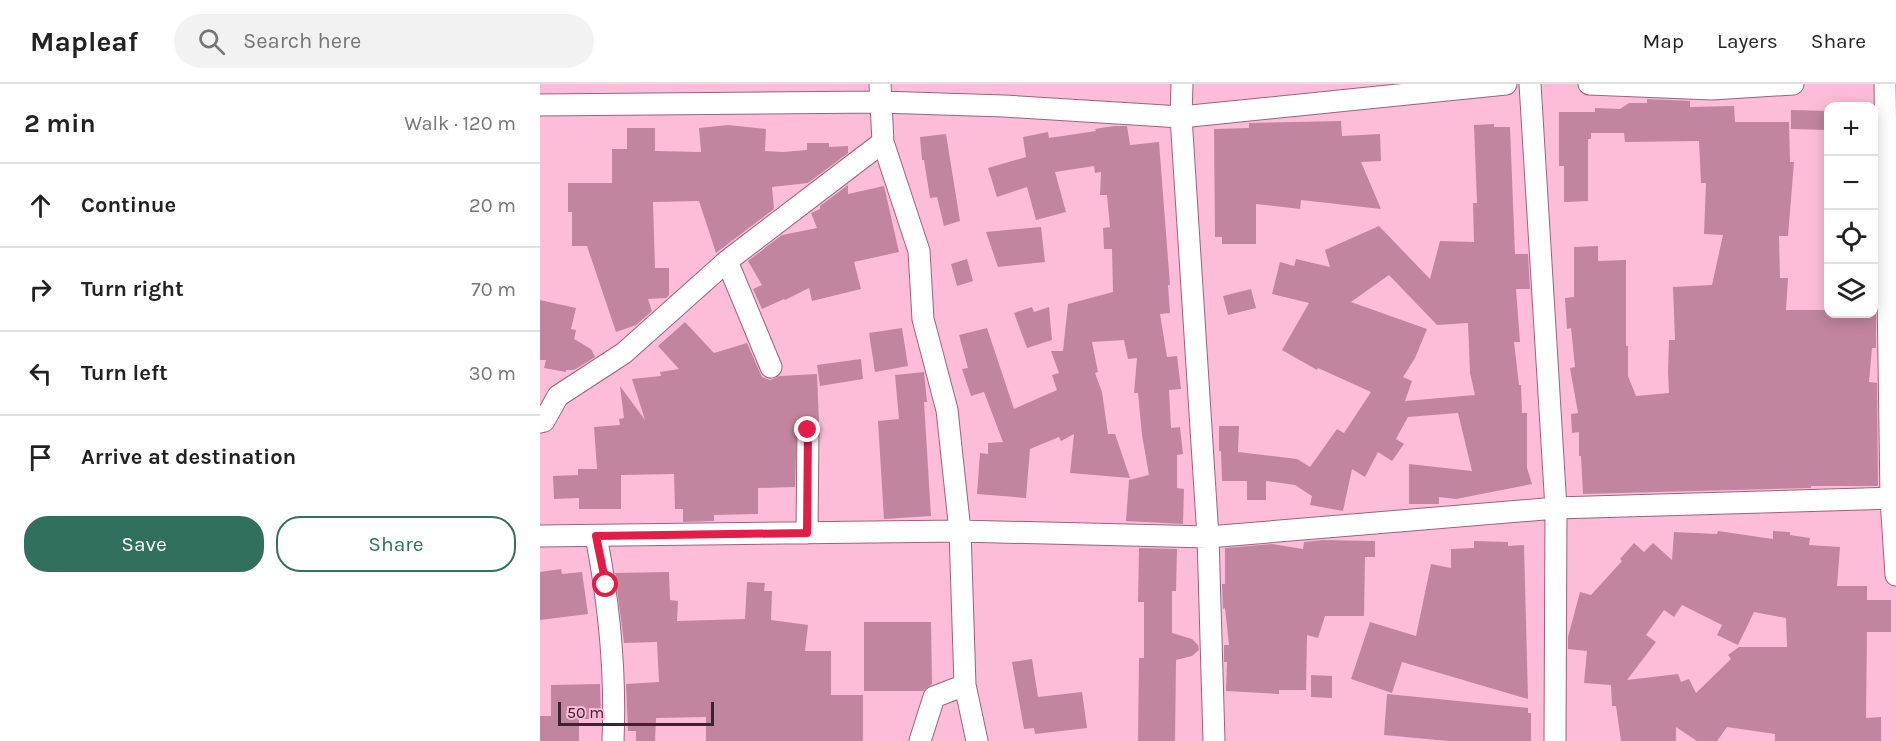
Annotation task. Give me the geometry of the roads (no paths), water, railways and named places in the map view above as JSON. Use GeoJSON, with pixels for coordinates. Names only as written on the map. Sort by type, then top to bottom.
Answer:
{"type":"FeatureCollection","features":[{"type":"Feature","properties":{"kind":"street"},"geometry":{"type":"LineString","coordinates":[[1182,84],[1181,117],[1208,537],[1214,741]]}},
{"type":"Feature","properties":{"kind":"street"},"geometry":{"type":"LineString","coordinates":[[540,105],[880,93],[1004,106],[1181,117],[1506,84]]}},
{"type":"Feature","properties":{"kind":"street"},"geometry":{"type":"LineString","coordinates":[[1530,84],[1556,508],[1555,741]]}},
{"type":"Feature","properties":{"kind":"street"},"geometry":{"type":"LineString","coordinates":[[1589,84],[1712,89],[1792,84]]}},
{"type":"Feature","properties":{"kind":"street"},"geometry":{"type":"LineString","coordinates":[[1885,84],[1896,575]]}},
{"type":"Feature","properties":{"kind":"street"},"geometry":{"type":"LineString","coordinates":[[880,93],[883,142],[919,251],[923,319],[946,410],[960,531],[965,685],[977,741]]}},
{"type":"Feature","properties":{"kind":"street"},"geometry":{"type":"LineString","coordinates":[[540,422],[544,421],[558,396],[624,353],[727,261],[883,142]]}},
{"type":"Feature","properties":{"kind":"street"},"geometry":{"type":"LineString","coordinates":[[727,261],[771,367]]}},
{"type":"Feature","properties":{"kind":"street"},"geometry":{"type":"LineString","coordinates":[[807,533],[808,430]]}},
{"type":"Feature","properties":{"kind":"street"},"geometry":{"type":"LineString","coordinates":[[540,537],[960,531],[1208,537],[1556,508],[1894,499]]}},
{"type":"Feature","properties":{"kind":"street"},"geometry":{"type":"LineString","coordinates":[[596,536],[606,585],[614,700],[613,741]]}},
{"type":"Feature","properties":{"kind":"street"},"geometry":{"type":"LineString","coordinates":[[920,741],[934,697],[965,685]]}}]}
